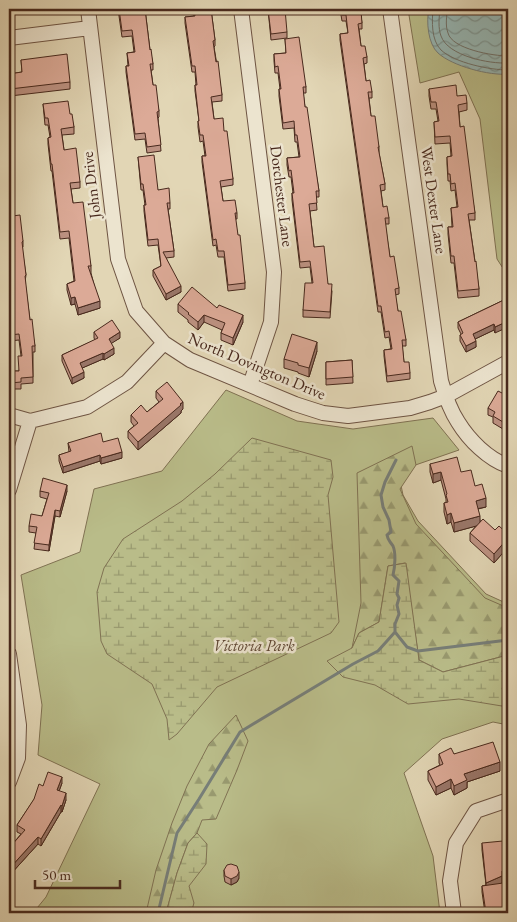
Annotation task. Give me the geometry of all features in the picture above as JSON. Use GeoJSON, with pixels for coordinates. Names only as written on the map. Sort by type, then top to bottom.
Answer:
{"type":"FeatureCollection","features":[{"type":"Feature","properties":{"kind":"street","name":"John Drive"},"geometry":{"type":"LineString","coordinates":[[88,9],[118,260],[136,311],[164,343]]}},
{"type":"Feature","properties":{"kind":"street","name":"Dorchester Lane"},"geometry":{"type":"LineString","coordinates":[[241,9],[274,272],[271,322],[250,385]]}},
{"type":"Feature","properties":{"kind":"street","name":"West Dexter Lane"},"geometry":{"type":"LineString","coordinates":[[390,9],[439,375],[458,422],[467,434],[490,457],[508,466]]}},
{"type":"Feature","properties":{"kind":"street"},"geometry":{"type":"LineString","coordinates":[[9,38],[90,28]]}},
{"type":"Feature","properties":{"kind":"street"},"geometry":{"type":"LineString","coordinates":[[9,415],[30,421],[88,407],[127,382],[164,343]]}},
{"type":"Feature","properties":{"kind":"street","name":"North Dovington Drive"},"geometry":{"type":"LineString","coordinates":[[164,343],[190,360],[312,410],[348,416],[410,408],[430,402],[446,396],[508,362]]}},
{"type":"Feature","properties":{"kind":"street"},"geometry":{"type":"LineString","coordinates":[[9,490],[30,421]]}},
{"type":"Feature","properties":{"kind":"street"},"geometry":{"type":"LineString","coordinates":[[9,654],[19,725],[18,758],[9,782]]}},
{"type":"Feature","properties":{"kind":"street"},"geometry":{"type":"LineString","coordinates":[[454,913],[450,881],[456,843],[476,811],[508,800]]}},
{"type":"Feature","properties":{"kind":"green space"},"geometry":{"type":"Polygon","coordinates":[[[408,9],[508,9],[508,276],[497,259],[480,119],[459,72],[420,83],[408,9]]]}},
{"type":"Feature","properties":{"kind":"green space","name":"Victoria Park"},"geometry":{"type":"Polygon","coordinates":[[[226,390],[297,421],[353,429],[433,418],[459,450],[398,471],[403,495],[418,521],[486,594],[508,604],[508,725],[493,722],[442,739],[404,773],[433,856],[440,913],[33,913],[46,897],[100,784],[38,755],[42,705],[21,575],[80,552],[94,489],[162,471],[226,390]]]}},
{"type":"Feature","properties":{"kind":"green space"},"geometry":{"type":"Polygon","coordinates":[[[252,438],[331,460],[333,477],[328,495],[339,622],[331,633],[217,687],[177,734],[169,740],[167,719],[152,684],[107,654],[101,641],[97,592],[104,568],[123,539],[182,501],[215,474],[252,438]]]}},
{"type":"Feature","properties":{"kind":"green space"},"geometry":{"type":"Polygon","coordinates":[[[412,446],[416,465],[400,489],[416,524],[485,598],[508,608],[508,655],[443,672],[419,660],[405,563],[388,566],[379,622],[359,633],[352,648],[361,603],[357,473],[412,446]]]}},
{"type":"Feature","properties":{"kind":"green space"},"geometry":{"type":"Polygon","coordinates":[[[406,563],[419,660],[443,672],[508,655],[508,707],[459,699],[408,704],[375,685],[343,677],[327,661],[352,648],[359,633],[379,622],[388,566],[406,563]]]}},
{"type":"Feature","properties":{"kind":"green space"},"geometry":{"type":"Polygon","coordinates":[[[236,715],[248,741],[216,819],[202,820],[197,833],[188,843],[166,913],[146,913],[156,870],[187,786],[209,744],[236,715]]]}},
{"type":"Feature","properties":{"kind":"green space"},"geometry":{"type":"Polygon","coordinates":[[[197,833],[207,844],[206,864],[189,886],[194,903],[191,913],[166,913],[188,843],[197,833]]]}},
{"type":"Feature","properties":{"kind":"water"},"geometry":{"type":"Polygon","coordinates":[[[429,9],[508,9],[508,74],[472,69],[444,58],[432,44],[429,32],[429,9]]]}},
{"type":"Feature","properties":{"kind":"building"},"geometry":{"type":"Polygon","coordinates":[[[119,9],[145,9],[153,64],[150,64],[153,85],[156,85],[161,145],[147,147],[145,133],[135,134],[126,66],[129,66],[127,53],[135,52],[132,30],[122,31],[119,9]]]}},
{"type":"Feature","properties":{"kind":"building"},"geometry":{"type":"Polygon","coordinates":[[[194,9],[211,9],[215,40],[213,41],[216,62],[218,61],[222,95],[211,97],[214,119],[223,118],[224,131],[227,131],[233,179],[220,181],[223,201],[235,200],[237,213],[235,213],[238,235],[240,235],[245,283],[228,285],[224,251],[218,251],[216,239],[213,240],[202,156],[206,156],[203,135],[200,135],[198,121],[195,66],[192,66],[185,17],[195,16],[194,9]]]}},
{"type":"Feature","properties":{"kind":"building"},"geometry":{"type":"Polygon","coordinates":[[[268,9],[285,9],[287,32],[271,34],[268,9]]]}},
{"type":"Feature","properties":{"kind":"building"},"geometry":{"type":"Polygon","coordinates":[[[341,9],[360,9],[361,11],[362,23],[358,24],[361,46],[365,46],[367,57],[363,58],[366,81],[370,80],[372,92],[368,92],[371,116],[375,116],[378,147],[385,184],[380,185],[383,207],[387,206],[389,218],[385,218],[390,257],[394,256],[399,288],[395,289],[398,311],[401,311],[406,340],[402,340],[404,362],[409,362],[410,373],[387,376],[384,350],[392,349],[389,331],[385,332],[381,306],[378,306],[340,34],[348,33],[346,15],[342,15],[341,9]]]}},
{"type":"Feature","properties":{"kind":"building"},"geometry":{"type":"Polygon","coordinates":[[[299,37],[306,87],[303,87],[305,107],[307,107],[319,191],[316,191],[317,203],[309,204],[314,247],[324,246],[328,284],[332,284],[330,312],[303,310],[305,283],[313,283],[310,261],[300,262],[292,193],[294,193],[291,170],[289,171],[287,158],[300,157],[294,121],[283,123],[278,66],[275,67],[274,54],[286,53],[285,39],[299,37]]]}},
{"type":"Feature","properties":{"kind":"building"},"geometry":{"type":"Polygon","coordinates":[[[67,54],[70,82],[10,89],[9,74],[22,72],[21,60],[67,54]]]}},
{"type":"Feature","properties":{"kind":"building"},"geometry":{"type":"Polygon","coordinates":[[[456,85],[457,96],[466,95],[467,103],[458,105],[460,127],[464,126],[475,213],[468,214],[479,289],[458,291],[454,256],[451,256],[448,227],[453,227],[451,208],[458,207],[455,183],[451,184],[450,174],[448,174],[447,157],[452,156],[450,136],[435,137],[434,122],[439,121],[436,102],[431,102],[429,89],[456,85]]]}},
{"type":"Feature","properties":{"kind":"building"},"geometry":{"type":"Polygon","coordinates":[[[68,101],[74,127],[61,129],[64,150],[76,148],[80,182],[70,183],[73,203],[83,202],[91,266],[88,266],[100,301],[78,308],[75,297],[71,298],[67,284],[75,281],[69,231],[60,232],[48,138],[51,137],[48,118],[45,118],[43,104],[68,101]]]}},
{"type":"Feature","properties":{"kind":"building"},"geometry":{"type":"Polygon","coordinates":[[[154,155],[158,190],[169,188],[170,203],[167,203],[174,251],[163,252],[181,286],[166,294],[153,270],[161,266],[158,239],[148,240],[144,205],[146,205],[138,157],[154,155]]]}},
{"type":"Feature","properties":{"kind":"building"},"geometry":{"type":"Polygon","coordinates":[[[9,192],[12,216],[20,215],[30,320],[32,319],[35,346],[32,346],[33,377],[21,378],[21,382],[10,383],[9,371],[19,371],[18,356],[22,356],[19,334],[9,335],[9,302],[13,302],[13,288],[9,264],[9,192]]]}},
{"type":"Feature","properties":{"kind":"building"},"geometry":{"type":"Polygon","coordinates":[[[192,287],[217,308],[219,305],[243,315],[233,338],[221,333],[225,323],[204,315],[198,322],[178,304],[192,287]]]}},
{"type":"Feature","properties":{"kind":"building"},"geometry":{"type":"Polygon","coordinates":[[[508,298],[508,321],[495,327],[494,324],[473,334],[476,341],[466,346],[460,335],[463,333],[458,322],[508,298]]]}},
{"type":"Feature","properties":{"kind":"building"},"geometry":{"type":"Polygon","coordinates":[[[112,320],[120,332],[109,339],[114,348],[80,363],[84,372],[72,378],[62,355],[98,338],[94,332],[112,320]]]}},
{"type":"Feature","properties":{"kind":"building"},"geometry":{"type":"Polygon","coordinates":[[[292,334],[317,342],[309,368],[284,359],[292,334]]]}},
{"type":"Feature","properties":{"kind":"building"},"geometry":{"type":"Polygon","coordinates":[[[352,360],[353,377],[326,379],[326,362],[352,360]]]}},
{"type":"Feature","properties":{"kind":"building"},"geometry":{"type":"Polygon","coordinates":[[[167,382],[183,402],[138,442],[128,431],[138,423],[131,415],[141,405],[147,412],[163,399],[156,391],[167,382]]]}},
{"type":"Feature","properties":{"kind":"building"},"geometry":{"type":"Polygon","coordinates":[[[498,391],[508,396],[508,425],[493,416],[495,412],[488,408],[498,391]]]}},
{"type":"Feature","properties":{"kind":"building"},"geometry":{"type":"Polygon","coordinates":[[[101,433],[103,442],[118,438],[122,452],[101,458],[100,455],[63,467],[59,455],[71,451],[68,443],[101,433]]]}},
{"type":"Feature","properties":{"kind":"building"},"geometry":{"type":"Polygon","coordinates":[[[457,457],[461,472],[471,470],[475,486],[482,484],[486,498],[476,501],[480,516],[454,523],[451,513],[447,515],[444,503],[448,502],[447,494],[441,472],[433,474],[430,464],[457,457]]]}},
{"type":"Feature","properties":{"kind":"building"},"geometry":{"type":"Polygon","coordinates":[[[43,478],[67,485],[60,511],[55,510],[49,545],[34,543],[37,527],[29,526],[31,514],[42,516],[49,493],[40,491],[43,478]]]}},
{"type":"Feature","properties":{"kind":"building"},"geometry":{"type":"Polygon","coordinates":[[[483,519],[495,530],[499,526],[508,534],[508,538],[494,554],[470,533],[483,519]]]}},
{"type":"Feature","properties":{"kind":"building"},"geometry":{"type":"Polygon","coordinates":[[[493,742],[500,762],[464,774],[467,780],[454,786],[451,779],[436,787],[428,771],[443,764],[439,754],[451,748],[454,754],[493,742]]]}},
{"type":"Feature","properties":{"kind":"building"},"geometry":{"type":"Polygon","coordinates":[[[48,772],[62,777],[57,790],[66,793],[62,806],[41,839],[38,837],[9,869],[9,846],[25,830],[17,825],[34,799],[39,784],[43,786],[48,772]]]}},
{"type":"Feature","properties":{"kind":"building"},"geometry":{"type":"Polygon","coordinates":[[[503,841],[506,871],[502,871],[502,876],[486,883],[482,843],[503,841]]]}},
{"type":"Feature","properties":{"kind":"building"},"geometry":{"type":"Polygon","coordinates":[[[227,865],[237,866],[239,872],[237,876],[231,879],[225,876],[224,870],[227,865]]]}},
{"type":"Feature","properties":{"kind":"building"},"geometry":{"type":"Polygon","coordinates":[[[503,883],[507,913],[486,913],[482,886],[503,883]]]}},
{"type":"Feature","properties":{"kind":"waterway"},"geometry":{"type":"LineString","coordinates":[[396,460],[381,495],[391,532],[387,537],[395,552],[393,575],[399,581],[397,594],[399,598],[397,605],[399,614],[395,624],[395,632],[407,647],[418,651],[508,640]]}},
{"type":"Feature","properties":{"kind":"waterway"},"geometry":{"type":"LineString","coordinates":[[158,913],[177,833],[240,732],[378,651],[395,632]]}}]}
